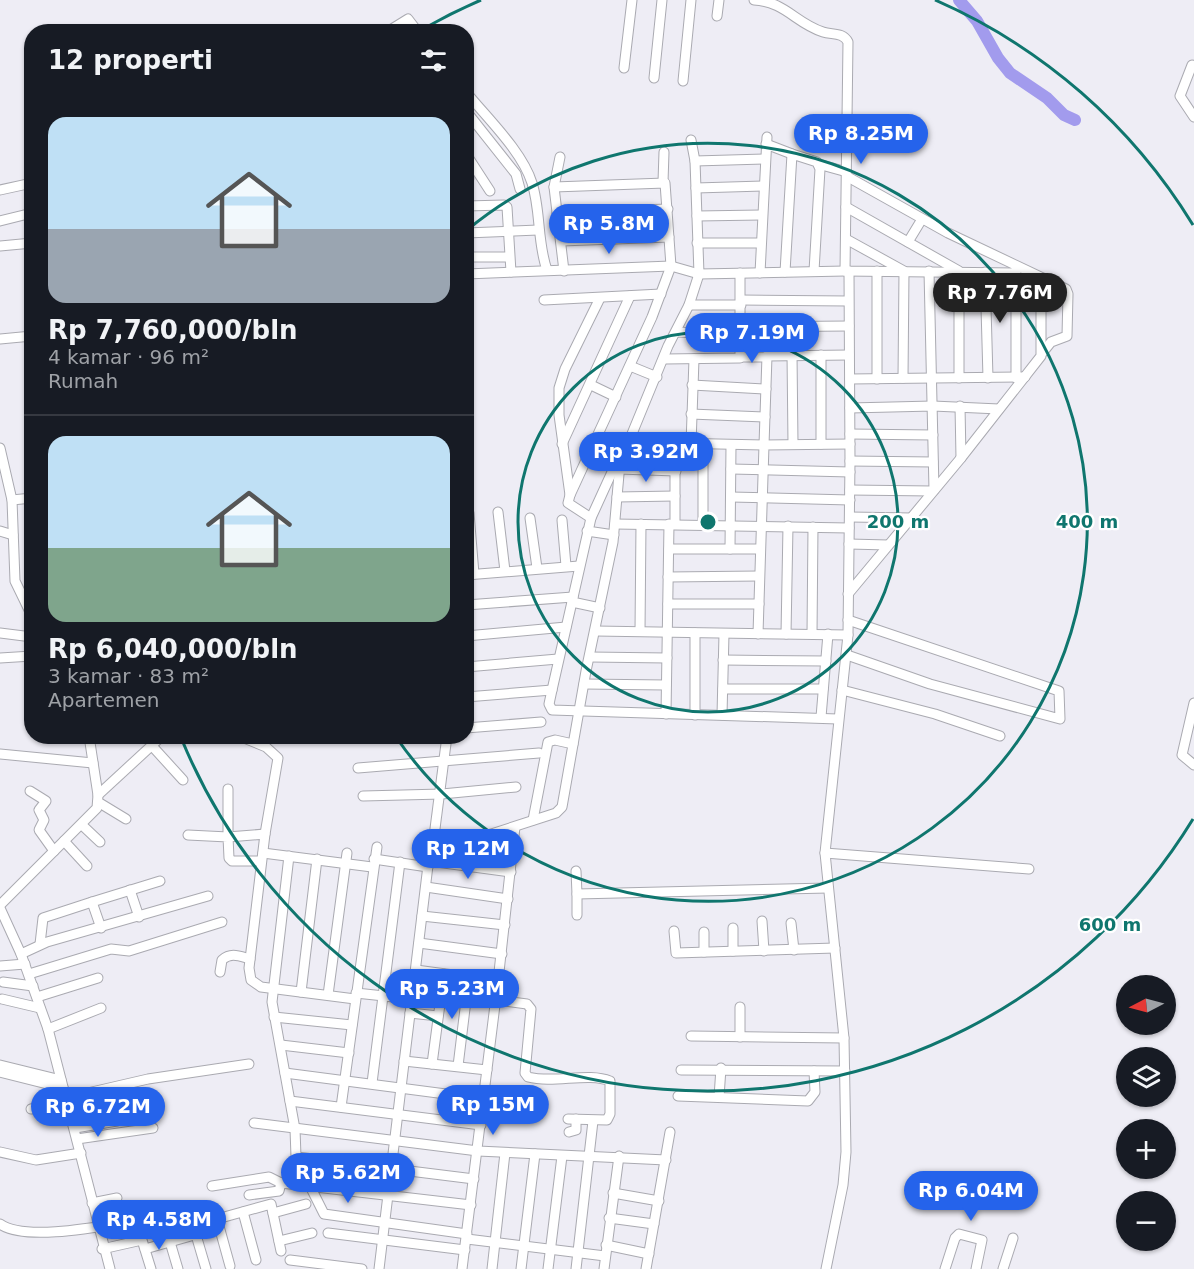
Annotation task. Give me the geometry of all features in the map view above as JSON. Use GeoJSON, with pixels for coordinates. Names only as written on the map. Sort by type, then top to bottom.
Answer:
{"type":"FeatureCollection","features":[{"type":"Feature","properties":{"kind":"street"},"geometry":{"type":"LineString","coordinates":[[624,68],[632,0]]}},
{"type":"Feature","properties":{"kind":"street"},"geometry":{"type":"LineString","coordinates":[[654,78],[662,0]]}},
{"type":"Feature","properties":{"kind":"street"},"geometry":{"type":"LineString","coordinates":[[683,81],[691,0]]}},
{"type":"Feature","properties":{"kind":"street"},"geometry":{"type":"LineString","coordinates":[[717,16],[719,0]]}},
{"type":"Feature","properties":{"kind":"street"},"geometry":{"type":"LineString","coordinates":[[754,0],[773,2],[818,30],[847,39],[846,239],[850,379],[848,635],[825,853],[844,1038],[845,1166],[826,1269]]}},
{"type":"Feature","properties":{"kind":"street"},"geometry":{"type":"LineString","coordinates":[[1193,65],[1180,96],[1194,117]]}},
{"type":"Feature","properties":{"kind":"street"},"geometry":{"type":"LineString","coordinates":[[474,102],[513,148],[528,173],[534,189],[538,230],[547,270]]}},
{"type":"Feature","properties":{"kind":"street"},"geometry":{"type":"LineString","coordinates":[[474,121],[516,174],[520,189]]}},
{"type":"Feature","properties":{"kind":"street"},"geometry":{"type":"LineString","coordinates":[[691,140],[695,161],[699,274],[689,305],[619,464],[591,518],[549,704],[553,712],[838,719]]}},
{"type":"Feature","properties":{"kind":"street"},"geometry":{"type":"LineString","coordinates":[[760,273],[761,215],[767,141],[792,154],[848,174],[922,219],[1016,269],[1067,291],[1069,305],[1067,336],[1051,342],[1020,377],[999,409],[961,458],[848,594]]}},
{"type":"Feature","properties":{"kind":"street"},"geometry":{"type":"LineString","coordinates":[[570,495],[630,366],[671,266],[666,186],[663,182],[664,152]]}},
{"type":"Feature","properties":{"kind":"street"},"geometry":{"type":"LineString","coordinates":[[785,272],[792,154]]}},
{"type":"Feature","properties":{"kind":"street"},"geometry":{"type":"LineString","coordinates":[[560,157],[554,187],[564,271]]}},
{"type":"Feature","properties":{"kind":"street"},"geometry":{"type":"LineString","coordinates":[[695,161],[765,159]]}},
{"type":"Feature","properties":{"kind":"street"},"geometry":{"type":"LineString","coordinates":[[814,271],[818,164]]}},
{"type":"Feature","properties":{"kind":"street"},"geometry":{"type":"LineString","coordinates":[[474,165],[490,191]]}},
{"type":"Feature","properties":{"kind":"street"},"geometry":{"type":"LineString","coordinates":[[474,178],[483,178]]}},
{"type":"Feature","properties":{"kind":"street"},"geometry":{"type":"LineString","coordinates":[[554,187],[663,182]]}},
{"type":"Feature","properties":{"kind":"street"},"geometry":{"type":"LineString","coordinates":[[0,190],[24,185]]}},
{"type":"Feature","properties":{"kind":"street"},"geometry":{"type":"LineString","coordinates":[[696,188],[763,186]]}},
{"type":"Feature","properties":{"kind":"street"},"geometry":{"type":"LineString","coordinates":[[474,206],[506,206],[511,272]]}},
{"type":"Feature","properties":{"kind":"street"},"geometry":{"type":"LineString","coordinates":[[846,207],[959,271]]}},
{"type":"Feature","properties":{"kind":"street"},"geometry":{"type":"LineString","coordinates":[[557,213],[668,209]]}},
{"type":"Feature","properties":{"kind":"street"},"geometry":{"type":"LineString","coordinates":[[0,221],[24,215]]}},
{"type":"Feature","properties":{"kind":"street"},"geometry":{"type":"LineString","coordinates":[[697,216],[761,215]]}},
{"type":"Feature","properties":{"kind":"street"},"geometry":{"type":"LineString","coordinates":[[908,242],[922,219]]}},
{"type":"Feature","properties":{"kind":"street"},"geometry":{"type":"LineString","coordinates":[[474,233],[538,230]]}},
{"type":"Feature","properties":{"kind":"street"},"geometry":{"type":"LineString","coordinates":[[561,241],[669,237]]}},
{"type":"Feature","properties":{"kind":"street"},"geometry":{"type":"LineString","coordinates":[[846,239],[904,271]]}},
{"type":"Feature","properties":{"kind":"street"},"geometry":{"type":"LineString","coordinates":[[697,243],[760,243]]}},
{"type":"Feature","properties":{"kind":"street"},"geometry":{"type":"LineString","coordinates":[[0,246],[24,244]]}},
{"type":"Feature","properties":{"kind":"street"},"geometry":{"type":"LineString","coordinates":[[474,257],[510,257]]}},
{"type":"Feature","properties":{"kind":"street"},"geometry":{"type":"LineString","coordinates":[[474,274],[671,266],[699,274],[814,271],[985,272],[1016,269]]}},
{"type":"Feature","properties":{"kind":"street"},"geometry":{"type":"LineString","coordinates":[[1016,269],[1020,377]]}},
{"type":"Feature","properties":{"kind":"street"},"geometry":{"type":"LineString","coordinates":[[877,271],[877,379]]}},
{"type":"Feature","properties":{"kind":"street"},"geometry":{"type":"LineString","coordinates":[[903,378],[904,271]]}},
{"type":"Feature","properties":{"kind":"street"},"geometry":{"type":"LineString","coordinates":[[930,271],[933,490]]}},
{"type":"Feature","properties":{"kind":"street"},"geometry":{"type":"LineString","coordinates":[[959,271],[959,378]]}},
{"type":"Feature","properties":{"kind":"street"},"geometry":{"type":"LineString","coordinates":[[985,272],[988,378]]}},
{"type":"Feature","properties":{"kind":"street"},"geometry":{"type":"LineString","coordinates":[[740,273],[741,357]]}},
{"type":"Feature","properties":{"kind":"street"},"geometry":{"type":"LineString","coordinates":[[1041,278],[1042,353]]}},
{"type":"Feature","properties":{"kind":"street"},"geometry":{"type":"LineString","coordinates":[[544,300],[661,294]]}},
{"type":"Feature","properties":{"kind":"street"},"geometry":{"type":"LineString","coordinates":[[562,444],[630,296]]}},
{"type":"Feature","properties":{"kind":"street"},"geometry":{"type":"LineString","coordinates":[[591,518],[569,506],[570,495],[558,404],[561,379],[600,298]]}},
{"type":"Feature","properties":{"kind":"street"},"geometry":{"type":"LineString","coordinates":[[689,305],[848,301]]}},
{"type":"Feature","properties":{"kind":"street"},"geometry":{"type":"LineString","coordinates":[[677,332],[849,326]]}},
{"type":"Feature","properties":{"kind":"street"},"geometry":{"type":"LineString","coordinates":[[0,339],[24,337]]}},
{"type":"Feature","properties":{"kind":"street"},"geometry":{"type":"LineString","coordinates":[[664,359],[736,360],[741,357],[792,354],[849,355]]}},
{"type":"Feature","properties":{"kind":"street"},"geometry":{"type":"LineString","coordinates":[[792,354],[793,444]]}},
{"type":"Feature","properties":{"kind":"street"},"geometry":{"type":"LineString","coordinates":[[821,355],[821,444]]}},
{"type":"Feature","properties":{"kind":"street"},"geometry":{"type":"LineString","coordinates":[[758,634],[767,357]]}},
{"type":"Feature","properties":{"kind":"street"},"geometry":{"type":"LineString","coordinates":[[691,444],[694,359]]}},
{"type":"Feature","properties":{"kind":"street"},"geometry":{"type":"LineString","coordinates":[[630,366],[657,376]]}},
{"type":"Feature","properties":{"kind":"street"},"geometry":{"type":"LineString","coordinates":[[850,379],[1020,377]]}},
{"type":"Feature","properties":{"kind":"street"},"geometry":{"type":"LineString","coordinates":[[591,385],[616,397]]}},
{"type":"Feature","properties":{"kind":"street"},"geometry":{"type":"LineString","coordinates":[[692,386],[766,389]]}},
{"type":"Feature","properties":{"kind":"street"},"geometry":{"type":"LineString","coordinates":[[850,408],[933,405],[999,409]]}},
{"type":"Feature","properties":{"kind":"street"},"geometry":{"type":"LineString","coordinates":[[960,406],[961,458]]}},
{"type":"Feature","properties":{"kind":"street"},"geometry":{"type":"LineString","coordinates":[[691,414],[765,417]]}},
{"type":"Feature","properties":{"kind":"street"},"geometry":{"type":"LineString","coordinates":[[850,434],[933,435]]}},
{"type":"Feature","properties":{"kind":"street"},"geometry":{"type":"LineString","coordinates":[[627,442],[731,445],[850,444]]}},
{"type":"Feature","properties":{"kind":"street"},"geometry":{"type":"LineString","coordinates":[[666,714],[668,577],[675,496],[675,444]]}},
{"type":"Feature","properties":{"kind":"street"},"geometry":{"type":"LineString","coordinates":[[703,444],[703,524]]}},
{"type":"Feature","properties":{"kind":"street"},"geometry":{"type":"LineString","coordinates":[[730,549],[731,445]]}},
{"type":"Feature","properties":{"kind":"street"},"geometry":{"type":"LineString","coordinates":[[594,447],[619,464],[676,471]]}},
{"type":"Feature","properties":{"kind":"street"},"geometry":{"type":"LineString","coordinates":[[0,448],[12,501],[17,589],[24,602]]}},
{"type":"Feature","properties":{"kind":"street"},"geometry":{"type":"LineString","coordinates":[[850,461],[933,462]]}},
{"type":"Feature","properties":{"kind":"street"},"geometry":{"type":"LineString","coordinates":[[434,840],[479,838],[556,813],[562,807],[614,536],[619,464]]}},
{"type":"Feature","properties":{"kind":"street"},"geometry":{"type":"LineString","coordinates":[[731,469],[850,472]]}},
{"type":"Feature","properties":{"kind":"street"},"geometry":{"type":"LineString","coordinates":[[731,497],[850,495],[933,490]]}},
{"type":"Feature","properties":{"kind":"street"},"geometry":{"type":"LineString","coordinates":[[617,497],[675,496]]}},
{"type":"Feature","properties":{"kind":"street"},"geometry":{"type":"LineString","coordinates":[[12,501],[24,499]]}},
{"type":"Feature","properties":{"kind":"street"},"geometry":{"type":"LineString","coordinates":[[498,512],[504,571]]}},
{"type":"Feature","properties":{"kind":"street"},"geometry":{"type":"LineString","coordinates":[[850,517],[912,518]]}},
{"type":"Feature","properties":{"kind":"street"},"geometry":{"type":"LineString","coordinates":[[530,518],[537,568]]}},
{"type":"Feature","properties":{"kind":"street"},"geometry":{"type":"LineString","coordinates":[[562,520],[566,566]]}},
{"type":"Feature","properties":{"kind":"street"},"geometry":{"type":"LineString","coordinates":[[615,524],[760,524],[849,528]]}},
{"type":"Feature","properties":{"kind":"street"},"geometry":{"type":"LineString","coordinates":[[640,631],[642,524]]}},
{"type":"Feature","properties":{"kind":"street"},"geometry":{"type":"LineString","coordinates":[[786,634],[788,526]]}},
{"type":"Feature","properties":{"kind":"street"},"geometry":{"type":"LineString","coordinates":[[812,634],[813,526]]}},
{"type":"Feature","properties":{"kind":"street"},"geometry":{"type":"LineString","coordinates":[[0,531],[13,535]]}},
{"type":"Feature","properties":{"kind":"street"},"geometry":{"type":"LineString","coordinates":[[587,531],[614,536]]}},
{"type":"Feature","properties":{"kind":"street"},"geometry":{"type":"LineString","coordinates":[[849,544],[888,545]]}},
{"type":"Feature","properties":{"kind":"street"},"geometry":{"type":"LineString","coordinates":[[669,549],[760,549]]}},
{"type":"Feature","properties":{"kind":"street"},"geometry":{"type":"LineString","coordinates":[[474,574],[579,566]]}},
{"type":"Feature","properties":{"kind":"street"},"geometry":{"type":"LineString","coordinates":[[668,577],[759,576]]}},
{"type":"Feature","properties":{"kind":"street"},"geometry":{"type":"LineString","coordinates":[[474,605],[573,599],[600,608]]}},
{"type":"Feature","properties":{"kind":"street"},"geometry":{"type":"LineString","coordinates":[[668,604],[759,604]]}},
{"type":"Feature","properties":{"kind":"street"},"geometry":{"type":"LineString","coordinates":[[847,655],[930,684],[1060,719],[1059,691],[848,620]]}},
{"type":"Feature","properties":{"kind":"street"},"geometry":{"type":"LineString","coordinates":[[474,635],[566,627]]}},
{"type":"Feature","properties":{"kind":"street"},"geometry":{"type":"LineString","coordinates":[[596,631],[848,635]]}},
{"type":"Feature","properties":{"kind":"street"},"geometry":{"type":"LineString","coordinates":[[0,633],[24,636]]}},
{"type":"Feature","properties":{"kind":"street"},"geometry":{"type":"LineString","coordinates":[[695,633],[695,715]]}},
{"type":"Feature","properties":{"kind":"street"},"geometry":{"type":"LineString","coordinates":[[722,715],[724,634]]}},
{"type":"Feature","properties":{"kind":"street"},"geometry":{"type":"LineString","coordinates":[[820,717],[828,634]]}},
{"type":"Feature","properties":{"kind":"street"},"geometry":{"type":"LineString","coordinates":[[0,658],[24,656]]}},
{"type":"Feature","properties":{"kind":"street"},"geometry":{"type":"LineString","coordinates":[[590,657],[667,658]]}},
{"type":"Feature","properties":{"kind":"street"},"geometry":{"type":"LineString","coordinates":[[474,666],[558,659]]}},
{"type":"Feature","properties":{"kind":"street"},"geometry":{"type":"LineString","coordinates":[[723,660],[826,661]]}},
{"type":"Feature","properties":{"kind":"street"},"geometry":{"type":"LineString","coordinates":[[584,684],[666,685]]}},
{"type":"Feature","properties":{"kind":"street"},"geometry":{"type":"LineString","coordinates":[[723,689],[823,689]]}},
{"type":"Feature","properties":{"kind":"street"},"geometry":{"type":"LineString","coordinates":[[474,697],[552,690]]}},
{"type":"Feature","properties":{"kind":"street"},"geometry":{"type":"LineString","coordinates":[[842,690],[935,714],[1000,736]]}},
{"type":"Feature","properties":{"kind":"street"},"geometry":{"type":"LineString","coordinates":[[1194,703],[1182,755],[1194,765]]}},
{"type":"Feature","properties":{"kind":"street"},"geometry":{"type":"LineString","coordinates":[[474,727],[541,722]]}},
{"type":"Feature","properties":{"kind":"street"},"geometry":{"type":"LineString","coordinates":[[533,820],[548,742],[555,740],[573,744]]}},
{"type":"Feature","properties":{"kind":"street"},"geometry":{"type":"LineString","coordinates":[[90,744],[98,799],[126,819]]}},
{"type":"Feature","properties":{"kind":"street"},"geometry":{"type":"LineString","coordinates":[[110,1269],[102,1250],[75,1128],[48,1029],[29,974],[0,907],[82,825],[98,799],[155,744]]}},
{"type":"Feature","properties":{"kind":"street"},"geometry":{"type":"LineString","coordinates":[[259,744],[266,747],[278,758],[265,834],[250,959],[252,982],[272,988],[328,995],[384,995],[412,999]]}},
{"type":"Feature","properties":{"kind":"street"},"geometry":{"type":"LineString","coordinates":[[379,1269],[400,1088],[429,864],[441,798],[446,744]]}},
{"type":"Feature","properties":{"kind":"street"},"geometry":{"type":"LineString","coordinates":[[153,747],[183,780]]}},
{"type":"Feature","properties":{"kind":"street"},"geometry":{"type":"LineString","coordinates":[[358,768],[539,753]]}},
{"type":"Feature","properties":{"kind":"street"},"geometry":{"type":"LineString","coordinates":[[0,754],[93,763]]}},
{"type":"Feature","properties":{"kind":"street"},"geometry":{"type":"LineString","coordinates":[[363,796],[441,798],[516,788]]}},
{"type":"Feature","properties":{"kind":"street"},"geometry":{"type":"LineString","coordinates":[[228,789],[228,837],[231,861],[289,856],[345,864],[400,862],[511,872]]}},
{"type":"Feature","properties":{"kind":"street"},"geometry":{"type":"LineString","coordinates":[[30,791],[46,801],[39,810],[44,820],[39,831],[54,851]]}},
{"type":"Feature","properties":{"kind":"street"},"geometry":{"type":"LineString","coordinates":[[82,825],[100,842]]}},
{"type":"Feature","properties":{"kind":"street"},"geometry":{"type":"LineString","coordinates":[[462,1269],[502,954],[515,827]]}},
{"type":"Feature","properties":{"kind":"street"},"geometry":{"type":"LineString","coordinates":[[188,835],[228,837],[265,834]]}},
{"type":"Feature","properties":{"kind":"street"},"geometry":{"type":"LineString","coordinates":[[64,842],[87,866]]}},
{"type":"Feature","properties":{"kind":"street"},"geometry":{"type":"LineString","coordinates":[[341,1107],[376,847]]}},
{"type":"Feature","properties":{"kind":"street"},"geometry":{"type":"LineString","coordinates":[[328,995],[347,853]]}},
{"type":"Feature","properties":{"kind":"street"},"geometry":{"type":"LineString","coordinates":[[825,853],[1029,869]]}},
{"type":"Feature","properties":{"kind":"street"},"geometry":{"type":"LineString","coordinates":[[289,856],[272,988],[274,1017],[295,1129],[297,1184]]}},
{"type":"Feature","properties":{"kind":"street"},"geometry":{"type":"LineString","coordinates":[[301,992],[317,860]]}},
{"type":"Feature","properties":{"kind":"street"},"geometry":{"type":"LineString","coordinates":[[372,1083],[400,862]]}},
{"type":"Feature","properties":{"kind":"street"},"geometry":{"type":"LineString","coordinates":[[576,871],[578,915]]}},
{"type":"Feature","properties":{"kind":"street"},"geometry":{"type":"LineString","coordinates":[[40,944],[43,918],[160,881]]}},
{"type":"Feature","properties":{"kind":"street"},"geometry":{"type":"LineString","coordinates":[[426,887],[508,899]]}},
{"type":"Feature","properties":{"kind":"street"},"geometry":{"type":"LineString","coordinates":[[577,894],[828,888]]}},
{"type":"Feature","properties":{"kind":"street"},"geometry":{"type":"LineString","coordinates":[[130,890],[139,917]]}},
{"type":"Feature","properties":{"kind":"street"},"geometry":{"type":"LineString","coordinates":[[21,954],[40,944],[208,896]]}},
{"type":"Feature","properties":{"kind":"street"},"geometry":{"type":"LineString","coordinates":[[93,902],[101,928]]}},
{"type":"Feature","properties":{"kind":"street"},"geometry":{"type":"LineString","coordinates":[[422,916],[505,926]]}},
{"type":"Feature","properties":{"kind":"street"},"geometry":{"type":"LineString","coordinates":[[762,921],[764,951]]}},
{"type":"Feature","properties":{"kind":"street"},"geometry":{"type":"LineString","coordinates":[[29,974],[111,949],[129,951],[222,922]]}},
{"type":"Feature","properties":{"kind":"street"},"geometry":{"type":"LineString","coordinates":[[791,923],[794,950]]}},
{"type":"Feature","properties":{"kind":"street"},"geometry":{"type":"LineString","coordinates":[[733,928],[734,951]]}},
{"type":"Feature","properties":{"kind":"street"},"geometry":{"type":"LineString","coordinates":[[0,929],[11,932]]}},
{"type":"Feature","properties":{"kind":"street"},"geometry":{"type":"LineString","coordinates":[[674,931],[676,953],[835,948]]}},
{"type":"Feature","properties":{"kind":"street"},"geometry":{"type":"LineString","coordinates":[[704,932],[704,952]]}},
{"type":"Feature","properties":{"kind":"street"},"geometry":{"type":"LineString","coordinates":[[419,943],[502,954]]}},
{"type":"Feature","properties":{"kind":"street"},"geometry":{"type":"LineString","coordinates":[[220,972],[222,960],[228,955],[239,955],[250,959]]}},
{"type":"Feature","properties":{"kind":"street"},"geometry":{"type":"LineString","coordinates":[[0,966],[25,964]]}},
{"type":"Feature","properties":{"kind":"street"},"geometry":{"type":"LineString","coordinates":[[416,970],[498,981]]}},
{"type":"Feature","properties":{"kind":"street"},"geometry":{"type":"LineString","coordinates":[[432,1064],[444,974]]}},
{"type":"Feature","properties":{"kind":"street"},"geometry":{"type":"LineString","coordinates":[[458,1066],[469,976]]}},
{"type":"Feature","properties":{"kind":"street"},"geometry":{"type":"LineString","coordinates":[[37,997],[98,978]]}},
{"type":"Feature","properties":{"kind":"street"},"geometry":{"type":"LineString","coordinates":[[3,982],[33,986]]}},
{"type":"Feature","properties":{"kind":"street"},"geometry":{"type":"LineString","coordinates":[[2,999],[40,1008]]}},
{"type":"Feature","properties":{"kind":"street"},"geometry":{"type":"LineString","coordinates":[[496,1000],[527,1004],[531,1009],[525,1073],[528,1077],[548,1081],[599,1078],[610,1081],[609,1117],[605,1121],[572,1119],[576,1130],[569,1132]]}},
{"type":"Feature","properties":{"kind":"street"},"geometry":{"type":"LineString","coordinates":[[740,1007],[740,1036]]}},
{"type":"Feature","properties":{"kind":"street"},"geometry":{"type":"LineString","coordinates":[[48,1029],[101,1008]]}},
{"type":"Feature","properties":{"kind":"street"},"geometry":{"type":"LineString","coordinates":[[410,1012],[438,1016]]}},
{"type":"Feature","properties":{"kind":"street"},"geometry":{"type":"LineString","coordinates":[[274,1017],[352,1025]]}},
{"type":"Feature","properties":{"kind":"street"},"geometry":{"type":"LineString","coordinates":[[691,1036],[844,1038]]}},
{"type":"Feature","properties":{"kind":"street"},"geometry":{"type":"LineString","coordinates":[[281,1045],[349,1053]]}},
{"type":"Feature","properties":{"kind":"street"},"geometry":{"type":"LineString","coordinates":[[404,1061],[487,1070]]}},
{"type":"Feature","properties":{"kind":"street"},"geometry":{"type":"LineString","coordinates":[[31,1109],[148,1079],[249,1064]]}},
{"type":"Feature","properties":{"kind":"street"},"geometry":{"type":"LineString","coordinates":[[0,1065],[62,1084]]}},
{"type":"Feature","properties":{"kind":"street"},"geometry":{"type":"LineString","coordinates":[[681,1070],[721,1068],[845,1071]]}},
{"type":"Feature","properties":{"kind":"street"},"geometry":{"type":"LineString","coordinates":[[719,1097],[721,1068]]}},
{"type":"Feature","properties":{"kind":"street"},"geometry":{"type":"LineString","coordinates":[[678,1096],[810,1100],[815,1092],[814,1071]]}},
{"type":"Feature","properties":{"kind":"street"},"geometry":{"type":"LineString","coordinates":[[0,1072],[62,1084]]}},
{"type":"Feature","properties":{"kind":"street"},"geometry":{"type":"LineString","coordinates":[[285,1074],[372,1083],[484,1099]]}},
{"type":"Feature","properties":{"kind":"street"},"geometry":{"type":"LineString","coordinates":[[290,1101],[481,1125]]}},
{"type":"Feature","properties":{"kind":"street"},"geometry":{"type":"LineString","coordinates":[[75,1128],[117,1121]]}},
{"type":"Feature","properties":{"kind":"street"},"geometry":{"type":"LineString","coordinates":[[576,1269],[593,1121]]}},
{"type":"Feature","properties":{"kind":"street"},"geometry":{"type":"LineString","coordinates":[[254,1123],[478,1151],[666,1160]]}},
{"type":"Feature","properties":{"kind":"street"},"geometry":{"type":"LineString","coordinates":[[77,1139],[153,1128]]}},
{"type":"Feature","properties":{"kind":"street"},"geometry":{"type":"LineString","coordinates":[[646,1269],[670,1132]]}},
{"type":"Feature","properties":{"kind":"street"},"geometry":{"type":"LineString","coordinates":[[0,1152],[36,1160],[81,1153]]}},
{"type":"Feature","properties":{"kind":"street"},"geometry":{"type":"LineString","coordinates":[[492,1269],[497,1243],[505,1153]]}},
{"type":"Feature","properties":{"kind":"street"},"geometry":{"type":"LineString","coordinates":[[521,1269],[535,1155]]}},
{"type":"Feature","properties":{"kind":"street"},"geometry":{"type":"LineString","coordinates":[[548,1269],[562,1156]]}},
{"type":"Feature","properties":{"kind":"street"},"geometry":{"type":"LineString","coordinates":[[604,1269],[619,1156]]}},
{"type":"Feature","properties":{"kind":"street"},"geometry":{"type":"LineString","coordinates":[[297,1157],[474,1179]]}},
{"type":"Feature","properties":{"kind":"street"},"geometry":{"type":"LineString","coordinates":[[212,1186],[269,1177],[281,1183],[471,1205]]}},
{"type":"Feature","properties":{"kind":"street"},"geometry":{"type":"LineString","coordinates":[[249,1195],[279,1191],[281,1183]]}},
{"type":"Feature","properties":{"kind":"street"},"geometry":{"type":"LineString","coordinates":[[310,1186],[324,1214],[467,1236],[497,1243],[605,1256]]}},
{"type":"Feature","properties":{"kind":"street"},"geometry":{"type":"LineString","coordinates":[[613,1193],[659,1201]]}},
{"type":"Feature","properties":{"kind":"street"},"geometry":{"type":"LineString","coordinates":[[92,1203],[117,1198]]}},
{"type":"Feature","properties":{"kind":"street"},"geometry":{"type":"LineString","coordinates":[[230,1266],[217,1219],[271,1204],[280,1246],[312,1233]]}},
{"type":"Feature","properties":{"kind":"street"},"geometry":{"type":"LineString","coordinates":[[273,1212],[306,1204]]}},
{"type":"Feature","properties":{"kind":"street"},"geometry":{"type":"LineString","coordinates":[[243,1212],[256,1260]]}},
{"type":"Feature","properties":{"kind":"street"},"geometry":{"type":"LineString","coordinates":[[609,1218],[654,1224]]}},
{"type":"Feature","properties":{"kind":"street"},"geometry":{"type":"LineString","coordinates":[[0,1224],[13,1230],[54,1231],[133,1221]]}},
{"type":"Feature","properties":{"kind":"street"},"geometry":{"type":"LineString","coordinates":[[145,1249],[219,1228]]}},
{"type":"Feature","properties":{"kind":"street"},"geometry":{"type":"LineString","coordinates":[[328,1233],[465,1250]]}},
{"type":"Feature","properties":{"kind":"street"},"geometry":{"type":"LineString","coordinates":[[945,1269],[955,1238],[959,1234],[982,1240],[976,1269]]}},
{"type":"Feature","properties":{"kind":"street"},"geometry":{"type":"LineString","coordinates":[[196,1235],[206,1269]]}},
{"type":"Feature","properties":{"kind":"street"},"geometry":{"type":"LineString","coordinates":[[1003,1269],[1013,1238]]}},
{"type":"Feature","properties":{"kind":"street"},"geometry":{"type":"LineString","coordinates":[[102,1250],[142,1240],[151,1269]]}},
{"type":"Feature","properties":{"kind":"street"},"geometry":{"type":"LineString","coordinates":[[170,1242],[178,1269]]}},
{"type":"Feature","properties":{"kind":"street"},"geometry":{"type":"LineString","coordinates":[[606,1245],[649,1254]]}},
{"type":"Feature","properties":{"kind":"street"},"geometry":{"type":"LineString","coordinates":[[290,1260],[362,1269]]}},
{"type":"Feature","properties":{"kind":"waterway"},"geometry":{"type":"LineString","coordinates":[[959,0],[977,21],[998,58],[1010,73],[1047,98],[1064,115],[1075,120]]}}]}
